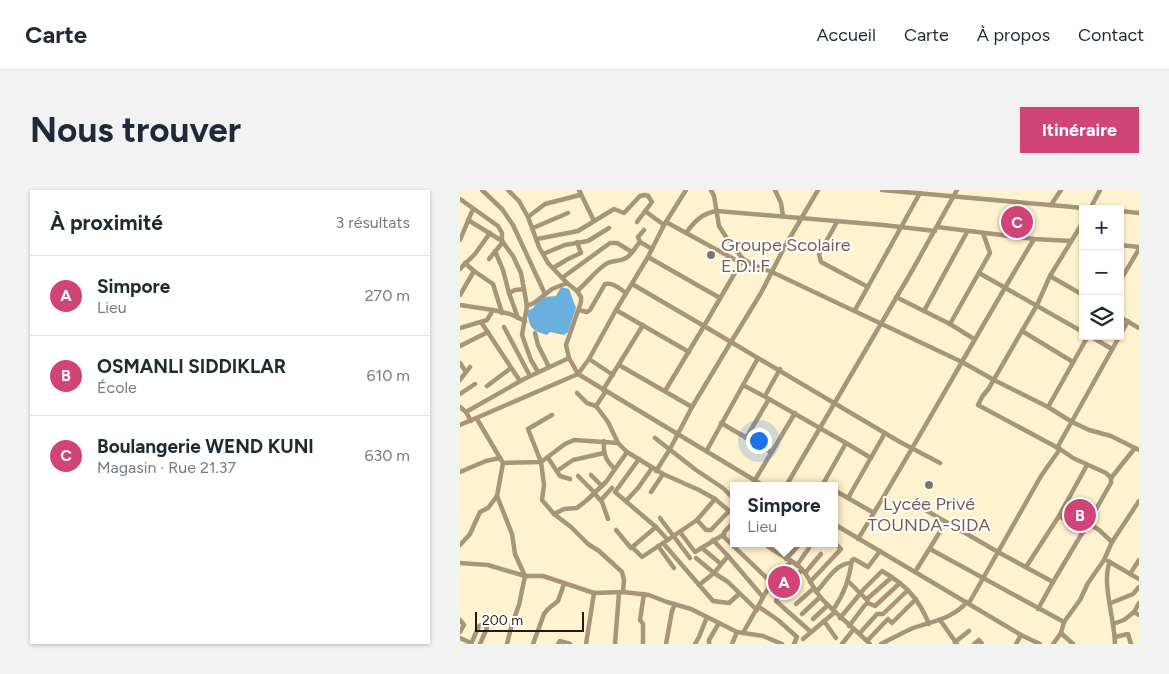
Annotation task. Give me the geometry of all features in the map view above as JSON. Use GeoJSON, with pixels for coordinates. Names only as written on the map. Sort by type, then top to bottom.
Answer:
{"type":"FeatureCollection","features":[{"type":"Feature","properties":{"kind":"street"},"geometry":{"type":"LineString","coordinates":[[482,190],[502,209],[513,225],[545,294]]}},
{"type":"Feature","properties":{"kind":"street"},"geometry":{"type":"LineString","coordinates":[[508,190],[519,201],[528,217],[543,254],[553,268],[581,297],[579,310],[566,342],[566,351],[578,374],[707,450],[754,482]]}},
{"type":"Feature","properties":{"kind":"street"},"geometry":{"type":"LineString","coordinates":[[648,196],[651,190]]}},
{"type":"Feature","properties":{"kind":"street"},"geometry":{"type":"LineString","coordinates":[[460,425],[578,374],[589,359],[686,190]]}},
{"type":"Feature","properties":{"kind":"street"},"geometry":{"type":"LineString","coordinates":[[711,190],[714,196],[719,226],[742,261]]}},
{"type":"Feature","properties":{"kind":"street"},"geometry":{"type":"LineString","coordinates":[[775,190],[781,203],[783,216]]}},
{"type":"Feature","properties":{"kind":"street"},"geometry":{"type":"LineString","coordinates":[[626,501],[670,449],[677,433],[818,190]]}},
{"type":"Feature","properties":{"kind":"street"},"geometry":{"type":"LineString","coordinates":[[882,190],[1079,208]]}},
{"type":"Feature","properties":{"kind":"street"},"geometry":{"type":"LineString","coordinates":[[788,482],[958,190]]}},
{"type":"Feature","properties":{"kind":"street"},"geometry":{"type":"LineString","coordinates":[[1052,205],[1061,190]]}},
{"type":"Feature","properties":{"kind":"street"},"geometry":{"type":"LineString","coordinates":[[1092,205],[1100,190]]}},
{"type":"Feature","properties":{"kind":"street"},"geometry":{"type":"LineString","coordinates":[[528,217],[545,204],[579,192],[594,221]]}},
{"type":"Feature","properties":{"kind":"street"},"geometry":{"type":"LineString","coordinates":[[855,310],[920,194]]}},
{"type":"Feature","properties":{"kind":"street"},"geometry":{"type":"LineString","coordinates":[[537,240],[578,231],[614,208],[622,213],[626,212],[640,196],[648,196]]}},
{"type":"Feature","properties":{"kind":"street"},"geometry":{"type":"LineString","coordinates":[[637,222],[652,202],[648,196]]}},
{"type":"Feature","properties":{"kind":"street"},"geometry":{"type":"LineString","coordinates":[[460,199],[498,226],[502,233],[503,241],[490,259]]}},
{"type":"Feature","properties":{"kind":"street"},"geometry":{"type":"LineString","coordinates":[[461,236],[473,209]]}},
{"type":"Feature","properties":{"kind":"street"},"geometry":{"type":"LineString","coordinates":[[645,211],[665,224],[742,261],[772,272],[855,310],[962,362],[1048,407],[1072,422],[1089,430],[1111,436],[1137,449],[1111,478],[1111,483],[1038,609]]}},
{"type":"Feature","properties":{"kind":"street"},"geometry":{"type":"LineString","coordinates":[[686,233],[696,220],[709,212],[717,211],[1071,241]]}},
{"type":"Feature","properties":{"kind":"street"},"geometry":{"type":"LineString","coordinates":[[1124,211],[1139,213]]}},
{"type":"Feature","properties":{"kind":"street"},"geometry":{"type":"LineString","coordinates":[[533,228],[568,213]]}},
{"type":"Feature","properties":{"kind":"street"},"geometry":{"type":"LineString","coordinates":[[468,220],[503,241],[521,273],[527,306],[522,335],[531,360],[538,372]]}},
{"type":"Feature","properties":{"kind":"street"},"geometry":{"type":"LineString","coordinates":[[837,222],[819,254],[819,258],[821,262],[868,287]]}},
{"type":"Feature","properties":{"kind":"street"},"geometry":{"type":"LineString","coordinates":[[543,254],[565,245],[588,241],[609,228]]}},
{"type":"Feature","properties":{"kind":"street"},"geometry":{"type":"LineString","coordinates":[[1079,228],[1050,276],[1022,331],[978,405],[1087,465],[1106,473],[1111,478]]}},
{"type":"Feature","properties":{"kind":"street"},"geometry":{"type":"LineString","coordinates":[[644,230],[638,237],[640,242],[652,249]]}},
{"type":"Feature","properties":{"kind":"street"},"geometry":{"type":"LineString","coordinates":[[924,311],[967,232]]}},
{"type":"Feature","properties":{"kind":"street"},"geometry":{"type":"LineString","coordinates":[[460,268],[474,254],[490,233]]}},
{"type":"Feature","properties":{"kind":"street"},"geometry":{"type":"LineString","coordinates":[[950,324],[990,253],[983,233]]}},
{"type":"Feature","properties":{"kind":"street"},"geometry":{"type":"LineString","coordinates":[[858,539],[1034,239]]}},
{"type":"Feature","properties":{"kind":"street"},"geometry":{"type":"LineString","coordinates":[[553,268],[581,253],[577,242]]}},
{"type":"Feature","properties":{"kind":"street"},"geometry":{"type":"LineString","coordinates":[[577,291],[586,284],[591,275],[612,261],[624,259],[640,242]]}},
{"type":"Feature","properties":{"kind":"street"},"geometry":{"type":"LineString","coordinates":[[562,278],[610,243],[620,244],[632,252]]}},
{"type":"Feature","properties":{"kind":"street"},"geometry":{"type":"LineString","coordinates":[[1124,246],[1139,248],[1124,274]]}},
{"type":"Feature","properties":{"kind":"street"},"geometry":{"type":"LineString","coordinates":[[495,251],[518,318]]}},
{"type":"Feature","properties":{"kind":"street"},"geometry":{"type":"LineString","coordinates":[[648,257],[720,298]]}},
{"type":"Feature","properties":{"kind":"street"},"geometry":{"type":"LineString","coordinates":[[665,391],[742,261]]}},
{"type":"Feature","properties":{"kind":"street"},"geometry":{"type":"LineString","coordinates":[[464,263],[494,284],[502,313]]}},
{"type":"Feature","properties":{"kind":"street"},"geometry":{"type":"LineString","coordinates":[[460,295],[474,271]]}},
{"type":"Feature","properties":{"kind":"street"},"geometry":{"type":"LineString","coordinates":[[979,273],[1079,330]]}},
{"type":"Feature","properties":{"kind":"street"},"geometry":{"type":"LineString","coordinates":[[1050,276],[1079,291]]}},
{"type":"Feature","properties":{"kind":"street"},"geometry":{"type":"LineString","coordinates":[[527,306],[567,283]]}},
{"type":"Feature","properties":{"kind":"street"},"geometry":{"type":"LineString","coordinates":[[579,310],[587,312],[590,310],[605,284],[608,283],[618,287],[626,293]]}},
{"type":"Feature","properties":{"kind":"street"},"geometry":{"type":"LineString","coordinates":[[632,284],[940,464]]}},
{"type":"Feature","properties":{"kind":"street"},"geometry":{"type":"LineString","coordinates":[[509,293],[515,290],[524,290]]}},
{"type":"Feature","properties":{"kind":"street"},"geometry":{"type":"LineString","coordinates":[[896,297],[950,324],[974,339]]}},
{"type":"Feature","properties":{"kind":"street"},"geometry":{"type":"LineString","coordinates":[[460,305],[493,310],[525,321]]}},
{"type":"Feature","properties":{"kind":"street"},"geometry":{"type":"LineString","coordinates":[[460,328],[487,320],[493,310]]}},
{"type":"Feature","properties":{"kind":"street"},"geometry":{"type":"LineString","coordinates":[[616,310],[689,352]]}},
{"type":"Feature","properties":{"kind":"street"},"geometry":{"type":"LineString","coordinates":[[1124,319],[1139,328]]}},
{"type":"Feature","properties":{"kind":"street"},"geometry":{"type":"LineString","coordinates":[[880,644],[910,630],[940,620],[958,611],[968,603],[1058,448],[1128,321]]}},
{"type":"Feature","properties":{"kind":"street"},"geometry":{"type":"LineString","coordinates":[[481,322],[520,381]]}},
{"type":"Feature","properties":{"kind":"street"},"geometry":{"type":"LineString","coordinates":[[596,406],[612,375],[643,325]]}},
{"type":"Feature","properties":{"kind":"street"},"geometry":{"type":"LineString","coordinates":[[504,327],[530,376]]}},
{"type":"Feature","properties":{"kind":"street"},"geometry":{"type":"LineString","coordinates":[[1022,331],[1073,362]]}},
{"type":"Feature","properties":{"kind":"street"},"geometry":{"type":"LineString","coordinates":[[460,346],[488,332]]}},
{"type":"Feature","properties":{"kind":"street"},"geometry":{"type":"LineString","coordinates":[[535,333],[538,345],[549,367]]}},
{"type":"Feature","properties":{"kind":"street"},"geometry":{"type":"LineString","coordinates":[[1048,407],[1087,340]]}},
{"type":"Feature","properties":{"kind":"street"},"geometry":{"type":"LineString","coordinates":[[1096,340],[1112,349]]}},
{"type":"Feature","properties":{"kind":"street"},"geometry":{"type":"LineString","coordinates":[[462,409],[473,408],[520,381],[569,358]]}},
{"type":"Feature","properties":{"kind":"street"},"geometry":{"type":"LineString","coordinates":[[707,450],[758,358]]}},
{"type":"Feature","properties":{"kind":"street"},"geometry":{"type":"LineString","coordinates":[[589,359],[612,375]]}},
{"type":"Feature","properties":{"kind":"street"},"geometry":{"type":"LineString","coordinates":[[460,363],[466,372]]}},
{"type":"Feature","properties":{"kind":"street"},"geometry":{"type":"LineString","coordinates":[[619,365],[692,407]]}},
{"type":"Feature","properties":{"kind":"street"},"geometry":{"type":"LineString","coordinates":[[460,380],[470,367]]}},
{"type":"Feature","properties":{"kind":"street"},"geometry":{"type":"LineString","coordinates":[[488,386],[512,368]]}},
{"type":"Feature","properties":{"kind":"street"},"geometry":{"type":"LineString","coordinates":[[746,438],[780,369]]}},
{"type":"Feature","properties":{"kind":"street"},"geometry":{"type":"LineString","coordinates":[[460,394],[475,384]]}},
{"type":"Feature","properties":{"kind":"street"},"geometry":{"type":"LineString","coordinates":[[743,385],[821,427],[871,458]]}},
{"type":"Feature","properties":{"kind":"street"},"geometry":{"type":"LineString","coordinates":[[577,393],[587,403],[596,406],[608,422],[618,443],[627,452],[663,474],[700,490],[715,499],[729,511],[711,530],[706,530],[697,520]]}},
{"type":"Feature","properties":{"kind":"street"},"geometry":{"type":"LineString","coordinates":[[460,545],[470,534],[480,512],[488,508],[497,496],[502,460],[473,408]]}},
{"type":"Feature","properties":{"kind":"street"},"geometry":{"type":"LineString","coordinates":[[462,409],[471,421]]}},
{"type":"Feature","properties":{"kind":"street"},"geometry":{"type":"LineString","coordinates":[[756,482],[795,413]]}},
{"type":"Feature","properties":{"kind":"street"},"geometry":{"type":"LineString","coordinates":[[552,415],[528,429],[541,462],[544,485],[542,499],[554,514],[588,544],[600,550],[624,575],[615,644]]}},
{"type":"Feature","properties":{"kind":"street"},"geometry":{"type":"LineString","coordinates":[[721,423],[771,452]]}},
{"type":"Feature","properties":{"kind":"street"},"geometry":{"type":"LineString","coordinates":[[848,498],[885,433]]}},
{"type":"Feature","properties":{"kind":"street"},"geometry":{"type":"LineString","coordinates":[[655,438],[730,495]]}},
{"type":"Feature","properties":{"kind":"street"},"geometry":{"type":"LineString","coordinates":[[460,472],[482,462],[502,460],[541,462],[571,441],[618,443]]}},
{"type":"Feature","properties":{"kind":"street"},"geometry":{"type":"LineString","coordinates":[[604,441],[604,453],[607,461],[615,470]]}},
{"type":"Feature","properties":{"kind":"street"},"geometry":{"type":"LineString","coordinates":[[826,482],[846,443]]}},
{"type":"Feature","properties":{"kind":"street"},"geometry":{"type":"LineString","coordinates":[[554,514],[564,508],[577,508],[595,493],[615,470],[627,452]]}},
{"type":"Feature","properties":{"kind":"street"},"geometry":{"type":"LineString","coordinates":[[557,471],[574,460],[604,453]]}},
{"type":"Feature","properties":{"kind":"street"},"geometry":{"type":"LineString","coordinates":[[548,458],[561,477],[570,478]]}},
{"type":"Feature","properties":{"kind":"street"},"geometry":{"type":"LineString","coordinates":[[639,459],[615,492],[656,527],[668,540]]}},
{"type":"Feature","properties":{"kind":"street"},"geometry":{"type":"LineString","coordinates":[[1026,567],[1059,516],[1087,465]]}},
{"type":"Feature","properties":{"kind":"street"},"geometry":{"type":"LineString","coordinates":[[651,492],[663,474]]}},
{"type":"Feature","properties":{"kind":"street"},"geometry":{"type":"LineString","coordinates":[[578,476],[600,500],[608,519]]}},
{"type":"Feature","properties":{"kind":"street"},"geometry":{"type":"LineString","coordinates":[[591,476],[602,486]]}},
{"type":"Feature","properties":{"kind":"street"},"geometry":{"type":"LineString","coordinates":[[600,500],[612,488]]}},
{"type":"Feature","properties":{"kind":"street"},"geometry":{"type":"LineString","coordinates":[[838,492],[874,513]]}},
{"type":"Feature","properties":{"kind":"street"},"geometry":{"type":"LineString","coordinates":[[497,496],[512,534],[515,554],[525,576],[508,644]]}},
{"type":"Feature","properties":{"kind":"street"},"geometry":{"type":"LineString","coordinates":[[616,530],[630,547],[642,557],[697,520],[715,499]]}},
{"type":"Feature","properties":{"kind":"street"},"geometry":{"type":"LineString","coordinates":[[1053,644],[1061,633],[1064,622],[1080,600],[1088,583],[1104,560],[1112,542],[1139,501]]}},
{"type":"Feature","properties":{"kind":"street"},"geometry":{"type":"LineString","coordinates":[[915,504],[1053,582]]}},
{"type":"Feature","properties":{"kind":"street"},"geometry":{"type":"LineString","coordinates":[[1059,516],[1084,530]]}},
{"type":"Feature","properties":{"kind":"street"},"geometry":{"type":"LineString","coordinates":[[660,518],[690,558]]}},
{"type":"Feature","properties":{"kind":"street"},"geometry":{"type":"LineString","coordinates":[[915,572],[946,522]]}},
{"type":"Feature","properties":{"kind":"street"},"geometry":{"type":"LineString","coordinates":[[1088,524],[1099,530],[1112,542]]}},
{"type":"Feature","properties":{"kind":"street"},"geometry":{"type":"LineString","coordinates":[[680,532],[694,552],[723,534],[730,526]]}},
{"type":"Feature","properties":{"kind":"street"},"geometry":{"type":"LineString","coordinates":[[838,526],[1037,643]]}},
{"type":"Feature","properties":{"kind":"street"},"geometry":{"type":"LineString","coordinates":[[633,548],[656,527]]}},
{"type":"Feature","properties":{"kind":"street"},"geometry":{"type":"LineString","coordinates":[[723,534],[730,541]]}},
{"type":"Feature","properties":{"kind":"street"},"geometry":{"type":"LineString","coordinates":[[713,540],[763,597]]}},
{"type":"Feature","properties":{"kind":"street"},"geometry":{"type":"LineString","coordinates":[[663,543],[714,602],[724,601],[729,603],[739,594]]}},
{"type":"Feature","properties":{"kind":"street"},"geometry":{"type":"LineString","coordinates":[[658,546],[674,568]]}},
{"type":"Feature","properties":{"kind":"street"},"geometry":{"type":"LineString","coordinates":[[810,582],[841,549],[838,546]]}},
{"type":"Feature","properties":{"kind":"street"},"geometry":{"type":"LineString","coordinates":[[736,547],[772,583]]}},
{"type":"Feature","properties":{"kind":"street"},"geometry":{"type":"LineString","coordinates":[[770,547],[804,571],[820,597],[853,630],[860,633],[868,643],[888,619],[892,623],[916,599]]}},
{"type":"Feature","properties":{"kind":"street"},"geometry":{"type":"LineString","coordinates":[[732,644],[758,609],[772,583],[798,547]]}},
{"type":"Feature","properties":{"kind":"street"},"geometry":{"type":"LineString","coordinates":[[702,548],[721,564]]}},
{"type":"Feature","properties":{"kind":"street"},"geometry":{"type":"LineString","coordinates":[[797,565],[809,548]]}},
{"type":"Feature","properties":{"kind":"street"},"geometry":{"type":"LineString","coordinates":[[930,548],[1064,622]]}},
{"type":"Feature","properties":{"kind":"street"},"geometry":{"type":"LineString","coordinates":[[796,604],[815,590],[844,563],[851,562],[854,559],[868,567],[880,551]]}},
{"type":"Feature","properties":{"kind":"street"},"geometry":{"type":"LineString","coordinates":[[811,632],[776,601],[778,591],[804,571],[821,554]]}},
{"type":"Feature","properties":{"kind":"street"},"geometry":{"type":"LineString","coordinates":[[699,585],[714,573],[728,556]]}},
{"type":"Feature","properties":{"kind":"street"},"geometry":{"type":"LineString","coordinates":[[696,558],[728,582],[739,594],[758,609],[778,620],[797,637],[794,644]]}},
{"type":"Feature","properties":{"kind":"street"},"geometry":{"type":"LineString","coordinates":[[1104,560],[1139,579]]}},
{"type":"Feature","properties":{"kind":"street"},"geometry":{"type":"LineString","coordinates":[[1130,574],[1139,560]]}},
{"type":"Feature","properties":{"kind":"street"},"geometry":{"type":"LineString","coordinates":[[460,562],[488,565],[525,576],[543,576],[594,593],[644,594],[683,605],[740,633],[763,636],[780,644]]}},
{"type":"Feature","properties":{"kind":"street"},"geometry":{"type":"LineString","coordinates":[[803,639],[834,611],[848,581],[852,569],[851,562]]}},
{"type":"Feature","properties":{"kind":"street"},"geometry":{"type":"LineString","coordinates":[[1110,562],[1107,581],[1115,644]]}},
{"type":"Feature","properties":{"kind":"street"},"geometry":{"type":"LineString","coordinates":[[840,618],[861,592],[882,571],[908,590],[916,599],[929,624]]}},
{"type":"Feature","properties":{"kind":"street"},"geometry":{"type":"LineString","coordinates":[[849,626],[868,601],[892,578]]}},
{"type":"Feature","properties":{"kind":"street"},"geometry":{"type":"LineString","coordinates":[[848,581],[875,606],[900,584]]}},
{"type":"Feature","properties":{"kind":"street"},"geometry":{"type":"LineString","coordinates":[[534,644],[544,614],[558,601],[564,584]]}},
{"type":"Feature","properties":{"kind":"street"},"geometry":{"type":"LineString","coordinates":[[1111,603],[1133,594],[1139,587]]}},
{"type":"Feature","properties":{"kind":"street"},"geometry":{"type":"LineString","coordinates":[[860,633],[877,614],[883,614],[908,590]]}},
{"type":"Feature","properties":{"kind":"street"},"geometry":{"type":"LineString","coordinates":[[586,644],[594,593]]}},
{"type":"Feature","properties":{"kind":"street"},"geometry":{"type":"LineString","coordinates":[[643,644],[643,624],[640,620],[644,594]]}},
{"type":"Feature","properties":{"kind":"street"},"geometry":{"type":"LineString","coordinates":[[802,614],[820,597]]}},
{"type":"Feature","properties":{"kind":"street"},"geometry":{"type":"LineString","coordinates":[[1113,624],[1124,620],[1134,612],[1139,603]]}},
{"type":"Feature","properties":{"kind":"street"},"geometry":{"type":"LineString","coordinates":[[666,644],[675,604]]}},
{"type":"Feature","properties":{"kind":"street"},"geometry":{"type":"LineString","coordinates":[[813,619],[828,605]]}},
{"type":"Feature","properties":{"kind":"street"},"geometry":{"type":"LineString","coordinates":[[1134,612],[1139,615]]}},
{"type":"Feature","properties":{"kind":"street"},"geometry":{"type":"LineString","coordinates":[[695,644],[707,617]]}},
{"type":"Feature","properties":{"kind":"street"},"geometry":{"type":"LineString","coordinates":[[460,620],[464,625],[460,632]]}},
{"type":"Feature","properties":{"kind":"street"},"geometry":{"type":"LineString","coordinates":[[940,620],[956,643],[969,631]]}},
{"type":"Feature","properties":{"kind":"street"},"geometry":{"type":"LineString","coordinates":[[824,621],[836,638]]}},
{"type":"Feature","properties":{"kind":"street"},"geometry":{"type":"LineString","coordinates":[[709,644],[719,623]]}},
{"type":"Feature","properties":{"kind":"street"},"geometry":{"type":"LineString","coordinates":[[460,638],[471,643],[479,626],[484,624],[487,628],[480,644]]}},
{"type":"Feature","properties":{"kind":"street"},"geometry":{"type":"LineString","coordinates":[[842,644],[853,630]]}},
{"type":"Feature","properties":{"kind":"street"},"geometry":{"type":"LineString","coordinates":[[1061,633],[1073,644]]}},
{"type":"Feature","properties":{"kind":"street"},"geometry":{"type":"LineString","coordinates":[[1115,637],[1128,634],[1131,644]]}},
{"type":"Feature","properties":{"kind":"street"},"geometry":{"type":"LineString","coordinates":[[1016,644],[1021,635]]}},
{"type":"Feature","properties":{"kind":"street"},"geometry":{"type":"LineString","coordinates":[[974,644],[979,640],[982,644]]}},
{"type":"Feature","properties":{"kind":"street"},"geometry":{"type":"LineString","coordinates":[[558,644],[560,641],[570,644]]}},
{"type":"Feature","properties":{"kind":"water"},"geometry":{"type":"Polygon","coordinates":[[[561,287],[569,289],[576,308],[568,332],[564,335],[550,332],[547,335],[537,331],[530,324],[527,311],[533,308],[539,300],[545,297],[556,296],[561,287]]]}},
{"type":"Feature","properties":{"kind":"place","name":"Boulangerie WEND KUNI"},"geometry":{"type":"Point","coordinates":[1017,222]}},
{"type":"Feature","properties":{"kind":"place","name":"Groupe Scolaire E.D.I.F"},"geometry":{"type":"Point","coordinates":[711,255]}},
{"type":"Feature","properties":{"kind":"place","name":"Lycée Privé TOUNDA-SIDA"},"geometry":{"type":"Point","coordinates":[929,485]}},
{"type":"Feature","properties":{"kind":"place","name":"OSMANLI SIDDIKLAR"},"geometry":{"type":"Point","coordinates":[1080,515]}},
{"type":"Feature","properties":{"kind":"place","name":"Simpore"},"geometry":{"type":"Point","coordinates":[784,582]}}]}
